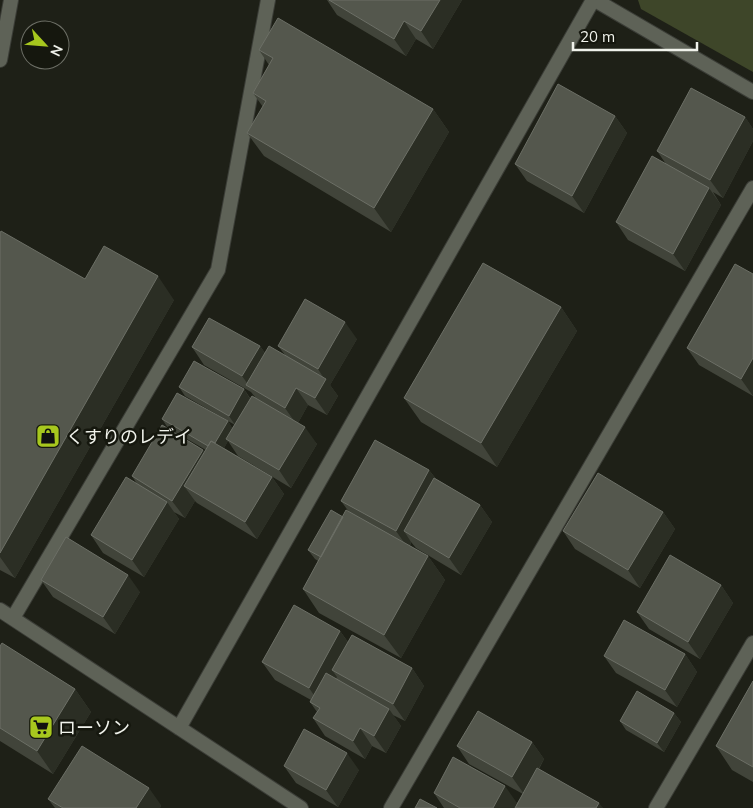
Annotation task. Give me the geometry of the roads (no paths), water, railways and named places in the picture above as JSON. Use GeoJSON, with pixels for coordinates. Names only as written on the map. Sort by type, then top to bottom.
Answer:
{"type":"FeatureCollection","features":[{"type":"Feature","properties":{"kind":"street"},"geometry":{"type":"LineString","coordinates":[[0,60],[11,0]]}},
{"type":"Feature","properties":{"kind":"street"},"geometry":{"type":"LineString","coordinates":[[13,618],[218,270],[268,0]]}},
{"type":"Feature","properties":{"kind":"street"},"geometry":{"type":"LineString","coordinates":[[178,728],[594,0],[753,92]]}},
{"type":"Feature","properties":{"kind":"street"},"geometry":{"type":"LineString","coordinates":[[391,808],[753,188]]}},
{"type":"Feature","properties":{"kind":"street"},"geometry":{"type":"LineString","coordinates":[[0,610],[301,808]]}},
{"type":"Feature","properties":{"kind":"street"},"geometry":{"type":"LineString","coordinates":[[656,808],[753,643]]}},
{"type":"Feature","properties":{"kind":"place","name":"くすりのレデイ"},"geometry":{"type":"Point","coordinates":[48,436]}},
{"type":"Feature","properties":{"kind":"place","name":"ローソン"},"geometry":{"type":"Point","coordinates":[41,727]}}]}
